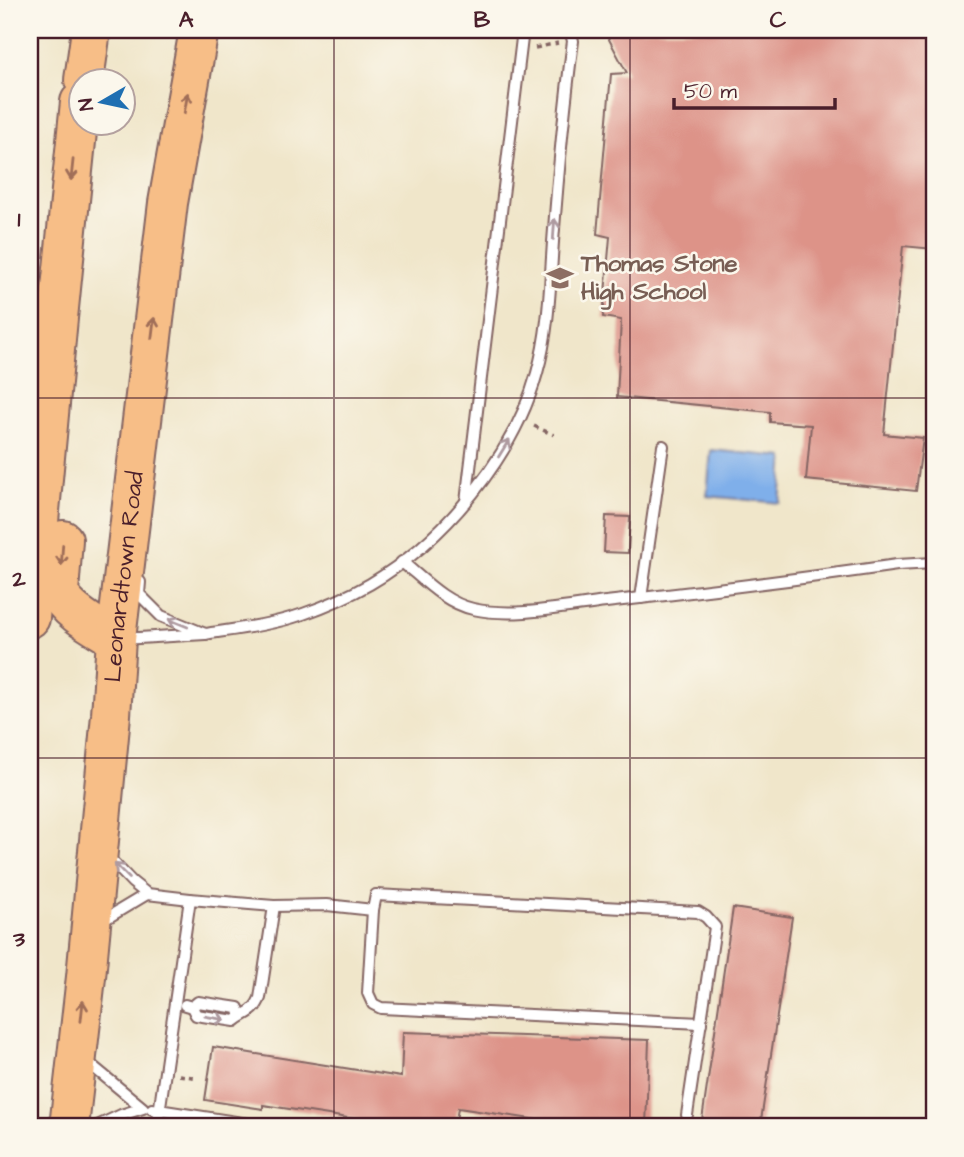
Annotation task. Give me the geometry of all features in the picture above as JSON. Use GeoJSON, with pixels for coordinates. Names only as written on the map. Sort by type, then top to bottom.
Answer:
{"type":"FeatureCollection","features":[{"type":"Feature","properties":{"kind":"highway"},"geometry":{"type":"LineString","coordinates":[[86,66],[91,30]]}},
{"type":"Feature","properties":{"kind":"highway","name":"Leonardtown Road"},"geometry":{"type":"LineString","coordinates":[[69,1127],[111,715],[116,639],[168,203],[199,30]]}},
{"type":"Feature","properties":{"kind":"highway"},"geometry":{"type":"LineString","coordinates":[[77,136],[30,613],[88,649],[94,678],[86,754],[99,834]]}},
{"type":"Feature","properties":{"kind":"highway"},"geometry":{"type":"LineString","coordinates":[[58,318],[75,369],[59,592],[65,605],[116,639]]}},
{"type":"Feature","properties":{"kind":"lane"},"geometry":{"type":"LineString","coordinates":[[466,504],[523,30]]}},
{"type":"Feature","properties":{"kind":"lane"},"geometry":{"type":"LineString","coordinates":[[116,639],[205,634],[257,626],[301,615],[370,583],[402,562],[466,504],[520,421],[538,372],[547,320],[562,122],[573,41],[570,30]]}},
{"type":"Feature","properties":{"kind":"lane"},"geometry":{"type":"LineString","coordinates":[[149,368],[156,409]]}},
{"type":"Feature","properties":{"kind":"lane"},"geometry":{"type":"LineString","coordinates":[[641,598],[663,446]]}},
{"type":"Feature","properties":{"kind":"lane"},"geometry":{"type":"LineString","coordinates":[[402,562],[454,601],[470,609],[488,612],[526,611],[897,565],[934,563]]}},
{"type":"Feature","properties":{"kind":"lane"},"geometry":{"type":"LineString","coordinates":[[142,568],[139,594],[161,616],[205,634]]}},
{"type":"Feature","properties":{"kind":"lane"},"geometry":{"type":"LineString","coordinates":[[99,834],[127,877],[147,894],[274,906],[327,905],[373,910]]}},
{"type":"Feature","properties":{"kind":"lane"},"geometry":{"type":"LineString","coordinates":[[90,930],[147,894]]}},
{"type":"Feature","properties":{"kind":"lane"},"geometry":{"type":"LineString","coordinates":[[687,1115],[701,1023],[715,927],[706,917],[698,912],[376,895],[368,993],[373,1004],[381,1008],[701,1023]]}},
{"type":"Feature","properties":{"kind":"lane"},"geometry":{"type":"LineString","coordinates":[[157,1127],[190,899]]}},
{"type":"Feature","properties":{"kind":"lane"},"geometry":{"type":"LineString","coordinates":[[176,1004],[192,1007],[196,1015],[235,1021],[257,1006],[274,906]]}},
{"type":"Feature","properties":{"kind":"lane"},"geometry":{"type":"LineString","coordinates":[[77,1054],[143,1108]]}},
{"type":"Feature","properties":{"kind":"lane"},"geometry":{"type":"LineString","coordinates":[[95,1127],[143,1108],[268,1127]]}},
{"type":"Feature","properties":{"kind":"lane"},"geometry":{"type":"LineString","coordinates":[[475,1127],[475,1124],[499,1127]]}},
{"type":"Feature","properties":{"kind":"path"},"geometry":{"type":"LineString","coordinates":[[521,52],[560,42]]}},
{"type":"Feature","properties":{"kind":"path"},"geometry":{"type":"LineString","coordinates":[[520,421],[554,435]]}},
{"type":"Feature","properties":{"kind":"water"},"geometry":{"type":"Polygon","coordinates":[[[711,450],[784,457],[780,503],[707,496],[711,450]]]}},
{"type":"Feature","properties":{"kind":"building"},"geometry":{"type":"Polygon","coordinates":[[[604,30],[934,30],[934,249],[903,246],[884,434],[923,438],[916,491],[806,480],[811,425],[770,422],[770,412],[617,397],[621,320],[603,317],[610,237],[597,234],[611,74],[627,73],[604,30]]]}},
{"type":"Feature","properties":{"kind":"building"},"geometry":{"type":"Polygon","coordinates":[[[606,516],[630,517],[628,553],[604,552],[606,516]]]}},
{"type":"Feature","properties":{"kind":"building"},"geometry":{"type":"Polygon","coordinates":[[[733,908],[792,917],[760,1127],[701,1127],[733,908]]]}},
{"type":"Feature","properties":{"kind":"building"},"geometry":{"type":"Polygon","coordinates":[[[403,1032],[649,1040],[646,1127],[584,1127],[458,1108],[455,1127],[407,1127],[263,1105],[263,1109],[205,1100],[213,1047],[401,1077],[403,1032]]]}},
{"type":"Feature","properties":{"kind":"place","name":"Thomas Stone High School"},"geometry":{"type":"Point","coordinates":[560,278]}}]}
